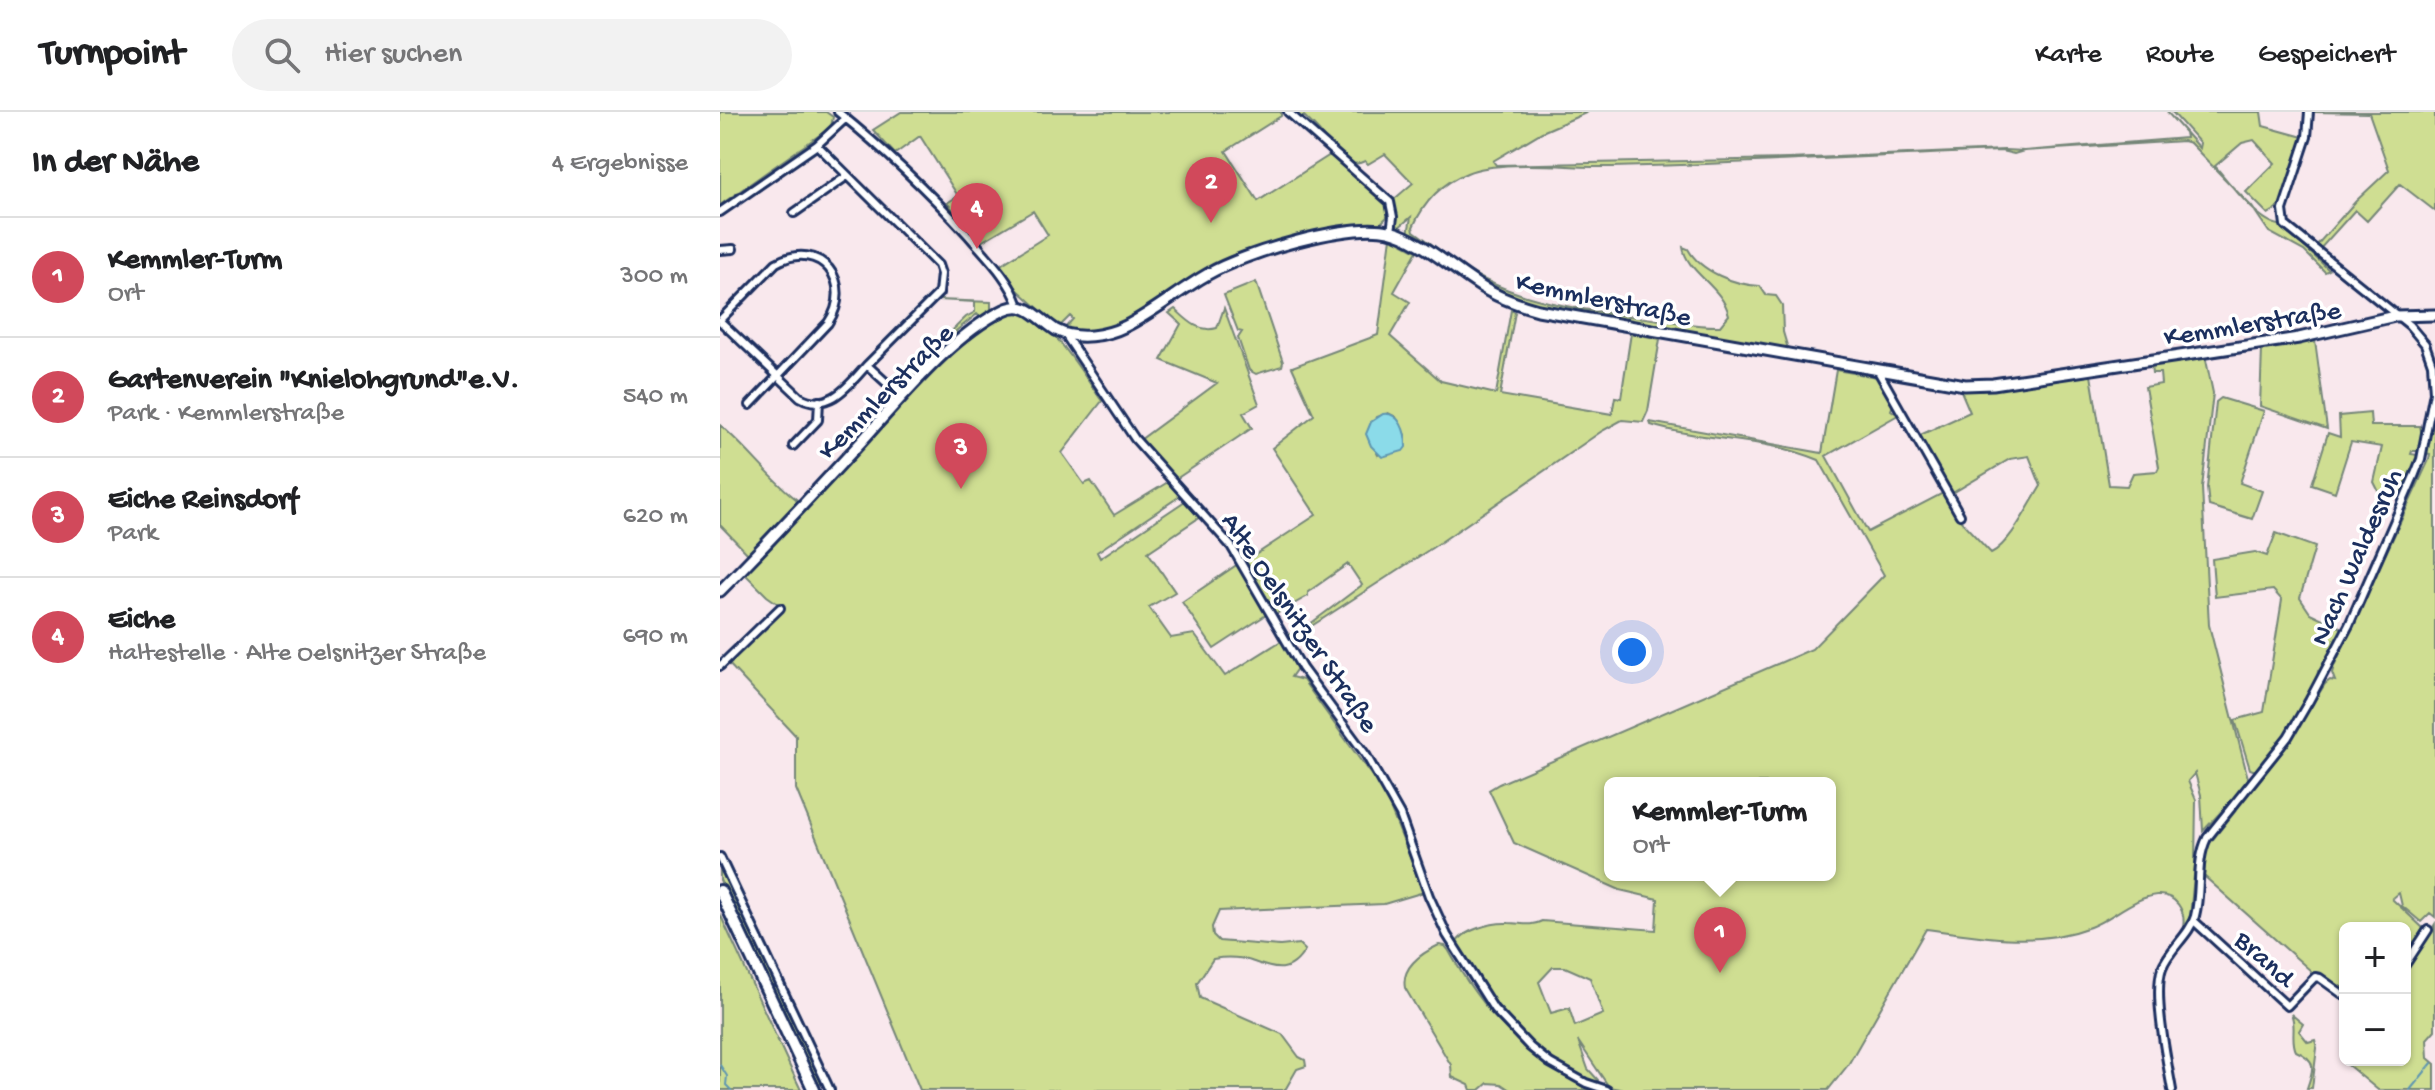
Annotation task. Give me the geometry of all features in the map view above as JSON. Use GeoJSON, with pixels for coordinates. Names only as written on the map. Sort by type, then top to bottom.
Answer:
{"type":"FeatureCollection","features":[{"type":"Feature","properties":{"kind":"main road"},"geometry":{"type":"LineString","coordinates":[[720,891],[814,1090]]}},
{"type":"Feature","properties":{"kind":"street"},"geometry":{"type":"LineString","coordinates":[[838,112],[941,205],[990,260],[1015,293],[1019,306],[1031,309],[1064,333]]}},
{"type":"Feature","properties":{"kind":"street"},"geometry":{"type":"LineString","coordinates":[[1288,112],[1390,202],[1393,217],[1391,231]]}},
{"type":"Feature","properties":{"kind":"street","name":"Nach Waldesruh"},"geometry":{"type":"LineString","coordinates":[[2194,921],[2199,898],[2200,853],[2207,838],[2288,737],[2330,664],[2421,459],[2434,392],[2432,364],[2418,334],[2285,225],[2283,210],[2307,137],[2309,112]]}},
{"type":"Feature","properties":{"kind":"street"},"geometry":{"type":"LineString","coordinates":[[720,212],[817,145],[846,118]]}},
{"type":"Feature","properties":{"kind":"street"},"geometry":{"type":"LineString","coordinates":[[750,405],[778,376],[835,312],[840,296],[836,280],[824,263],[806,255],[776,263],[720,321],[778,376],[800,397],[808,401],[838,396],[939,293],[941,274],[938,265],[817,145]]}},
{"type":"Feature","properties":{"kind":"street"},"geometry":{"type":"LineString","coordinates":[[794,213],[847,176]]}},
{"type":"Feature","properties":{"kind":"street","name":"Kemmlerstraße"},"geometry":{"type":"LineString","coordinates":[[1064,333],[1095,336],[1120,329],[1208,274],[1249,256],[1343,232],[1375,229],[1391,231],[1409,239],[1489,291],[1528,307],[1965,385],[1993,384],[2299,338],[2395,316],[2435,315]]}},
{"type":"Feature","properties":{"kind":"street"},"geometry":{"type":"LineString","coordinates":[[720,250],[733,249]]}},
{"type":"Feature","properties":{"kind":"street","name":"Kemmlerstraße"},"geometry":{"type":"LineString","coordinates":[[720,591],[934,364],[984,322],[1007,308],[1019,306]]}},
{"type":"Feature","properties":{"kind":"street","name":"Alte Oelsnitzer Straße"},"geometry":{"type":"LineString","coordinates":[[1064,333],[1135,439],[1231,546],[1294,655],[1390,793],[1447,935],[1503,1019],[1550,1063],[1586,1083],[1607,1090]]}},
{"type":"Feature","properties":{"kind":"street"},"geometry":{"type":"LineString","coordinates":[[867,365],[902,397]]}},
{"type":"Feature","properties":{"kind":"street"},"geometry":{"type":"LineString","coordinates":[[1878,371],[1960,515]]}},
{"type":"Feature","properties":{"kind":"street"},"geometry":{"type":"LineString","coordinates":[[793,446],[818,420],[819,401]]}},
{"type":"Feature","properties":{"kind":"street"},"geometry":{"type":"LineString","coordinates":[[720,666],[780,608]]}},
{"type":"Feature","properties":{"kind":"street"},"geometry":{"type":"LineString","coordinates":[[720,857],[829,1088],[820,1090]]}},
{"type":"Feature","properties":{"kind":"street"},"geometry":{"type":"LineString","coordinates":[[2172,1090],[2159,991],[2162,968],[2194,921]]}},
{"type":"Feature","properties":{"kind":"street","name":"Brand"},"geometry":{"type":"LineString","coordinates":[[2194,921],[2287,1006],[2315,977],[2342,994]]}},
{"type":"Feature","properties":{"kind":"street"},"geometry":{"type":"LineString","coordinates":[[2411,956],[2428,930]]}},
{"type":"Feature","properties":{"kind":"green space"},"geometry":{"type":"Polygon","coordinates":[[[720,112],[826,112],[833,117],[831,127],[720,205],[720,112]]]}},
{"type":"Feature","properties":{"kind":"green space"},"geometry":{"type":"Polygon","coordinates":[[[901,112],[1281,112],[1281,116],[1226,151],[1258,201],[1330,155],[1385,202],[1388,216],[1381,223],[1247,254],[1203,274],[1120,324],[1084,332],[1064,329],[1073,319],[1070,316],[1059,327],[1018,290],[999,266],[1048,235],[1033,211],[981,242],[947,203],[958,196],[920,136],[895,154],[873,130],[901,112]]]}},
{"type":"Feature","properties":{"kind":"green space"},"geometry":{"type":"Polygon","coordinates":[[[1290,112],[1588,112],[1542,132],[1493,161],[1496,165],[1788,159],[2004,150],[2024,151],[2014,154],[2001,151],[1660,166],[1498,166],[1467,173],[1450,182],[1428,202],[1413,227],[1414,231],[1476,275],[1526,296],[1592,311],[1720,326],[1729,315],[1725,305],[1690,264],[1683,247],[1710,271],[1740,283],[1760,286],[1766,295],[1776,296],[1782,305],[1783,332],[1788,349],[1538,306],[1498,293],[1408,234],[1411,217],[1398,228],[1392,201],[1413,183],[1385,154],[1368,164],[1365,161],[1346,161],[1335,153],[1304,116],[1299,119],[1290,112]]]}},
{"type":"Feature","properties":{"kind":"green space"},"geometry":{"type":"Polygon","coordinates":[[[2172,112],[2261,112],[2263,126],[2303,137],[2287,191],[2276,209],[2268,214],[2246,192],[2275,163],[2254,140],[2242,143],[2215,166],[2232,186],[2190,143],[2183,141],[2024,151],[2186,138],[2185,132],[2199,148],[2200,143],[2172,112]]]}},
{"type":"Feature","properties":{"kind":"green space"},"geometry":{"type":"Polygon","coordinates":[[[2313,112],[2435,112],[2435,211],[2400,184],[2367,221],[2355,210],[2320,249],[2316,246],[2389,170],[2369,113],[2313,112]]]}},
{"type":"Feature","properties":{"kind":"green space"},"geometry":{"type":"Polygon","coordinates":[[[2254,210],[2272,223],[2281,225],[2329,270],[2325,272],[2304,251],[2269,232],[2254,210]]]}},
{"type":"Feature","properties":{"kind":"green space"},"geometry":{"type":"Polygon","coordinates":[[[1391,237],[1417,251],[1394,292],[1410,302],[1390,336],[1441,381],[1496,394],[1511,310],[1515,312],[1500,395],[1612,414],[1615,397],[1621,398],[1631,333],[1660,339],[1648,411],[1643,422],[1622,420],[1602,431],[1438,544],[1307,629],[1291,645],[1293,640],[1288,635],[1306,627],[1362,585],[1348,564],[1308,592],[1308,596],[1274,615],[1246,561],[1316,515],[1272,448],[1314,415],[1292,367],[1378,335],[1391,237]],[[1388,413],[1377,417],[1369,437],[1378,455],[1405,435],[1396,417],[1388,413]]]}},
{"type":"Feature","properties":{"kind":"green space"},"geometry":{"type":"Polygon","coordinates":[[[1256,282],[1283,362],[1282,366],[1256,374],[1249,370],[1238,338],[1242,332],[1238,331],[1224,295],[1256,282]]]}},
{"type":"Feature","properties":{"kind":"green space"},"geometry":{"type":"Polygon","coordinates":[[[938,300],[991,302],[991,311],[981,318],[977,314],[956,331],[958,334],[905,389],[898,389],[895,386],[966,317],[975,312],[975,302],[938,300]]]}},
{"type":"Feature","properties":{"kind":"green space"},"geometry":{"type":"Polygon","coordinates":[[[1224,308],[1259,404],[1243,413],[1252,428],[1176,479],[1140,440],[1217,383],[1161,360],[1181,324],[1169,313],[1175,309],[1194,325],[1211,329],[1217,328],[1224,308]]]}},
{"type":"Feature","properties":{"kind":"green space"},"geometry":{"type":"Polygon","coordinates":[[[1017,311],[1041,323],[1053,335],[1102,401],[1062,453],[1084,484],[1091,481],[1114,515],[1168,482],[1180,496],[1097,552],[1100,558],[1185,501],[1200,517],[1148,552],[1175,592],[1149,607],[1171,638],[1194,634],[1225,676],[1281,641],[1298,667],[1291,677],[1303,680],[1384,793],[1424,892],[1384,904],[1219,911],[1212,927],[1213,935],[1219,941],[1280,946],[1299,944],[1305,950],[1293,964],[1281,968],[1242,959],[1213,959],[1197,983],[1200,998],[1282,1034],[1299,1057],[1305,1060],[1306,1066],[1297,1069],[1285,1090],[920,1090],[796,789],[796,736],[727,662],[784,608],[745,574],[926,377],[974,334],[996,319],[1017,311]]]}},
{"type":"Feature","properties":{"kind":"green space"},"geometry":{"type":"Polygon","coordinates":[[[2315,341],[2327,429],[2260,406],[2262,349],[2315,341]]]}},
{"type":"Feature","properties":{"kind":"green space"},"geometry":{"type":"Polygon","coordinates":[[[2206,360],[2213,393],[2202,488],[2209,625],[2249,782],[2203,831],[2201,795],[2195,773],[2188,781],[2196,800],[2195,865],[2190,917],[2183,927],[2183,915],[2174,900],[2157,895],[2140,900],[2090,927],[2049,937],[1988,937],[1926,929],[1848,1065],[1828,1090],[1625,1090],[1609,1087],[1578,1041],[1588,1069],[1598,1080],[1598,1085],[1581,1078],[1535,1046],[1506,1016],[1480,982],[1455,945],[1459,940],[1471,931],[1502,923],[1542,921],[1656,930],[1658,899],[1620,890],[1514,843],[1489,790],[1812,649],[1884,575],[1819,460],[1778,447],[1672,430],[1651,425],[1650,422],[1822,453],[1836,370],[1877,377],[1893,405],[1891,410],[1898,415],[1826,456],[1868,532],[1943,493],[1956,516],[1991,553],[2012,533],[2041,486],[2029,456],[2010,459],[1949,495],[1918,436],[1970,412],[1961,391],[2091,375],[2109,485],[2127,486],[2133,473],[2157,471],[2159,467],[2145,387],[2161,384],[2160,373],[2152,373],[2151,365],[2206,360]],[[1553,967],[1539,982],[1551,1013],[1569,1008],[1575,1026],[1603,1014],[1590,978],[1565,967],[1553,967]]]}},
{"type":"Feature","properties":{"kind":"green space"},"geometry":{"type":"Polygon","coordinates":[[[2221,398],[2264,411],[2240,483],[2262,491],[2252,519],[2209,506],[2207,488],[2216,402],[2221,398]]]}},
{"type":"Feature","properties":{"kind":"green space"},"geometry":{"type":"Polygon","coordinates":[[[2435,410],[2435,917],[2430,913],[2421,922],[2402,906],[2399,893],[2392,899],[2423,928],[2411,949],[2411,922],[2339,922],[2339,990],[2312,972],[2204,876],[2207,847],[2283,751],[2325,684],[2335,681],[2332,673],[2334,666],[2429,460],[2430,454],[2425,453],[2435,410]]]}},
{"type":"Feature","properties":{"kind":"green space"},"geometry":{"type":"Polygon","coordinates":[[[2370,413],[2371,426],[2420,426],[2419,451],[2412,451],[2411,454],[2418,455],[2415,468],[2402,494],[2397,496],[2379,492],[2374,482],[2382,447],[2351,442],[2335,492],[2312,484],[2328,433],[2340,437],[2339,416],[2370,413]]]}},
{"type":"Feature","properties":{"kind":"green space"},"geometry":{"type":"Polygon","coordinates":[[[720,425],[800,502],[749,555],[720,525],[720,425]]]}},
{"type":"Feature","properties":{"kind":"green space"},"geometry":{"type":"Polygon","coordinates":[[[2276,533],[2315,547],[2300,598],[2310,613],[2344,629],[2318,671],[2317,680],[2289,729],[2256,771],[2250,769],[2235,720],[2264,712],[2282,600],[2273,590],[2215,597],[2212,559],[2255,552],[2267,556],[2276,533]]]}},
{"type":"Feature","properties":{"kind":"green space"},"geometry":{"type":"Polygon","coordinates":[[[1238,564],[1266,615],[1214,649],[1182,602],[1238,564]]]}},
{"type":"Feature","properties":{"kind":"green space"},"geometry":{"type":"Polygon","coordinates":[[[720,862],[823,1082],[818,1086],[720,880],[720,862]]]}},
{"type":"Feature","properties":{"kind":"green space"},"geometry":{"type":"Polygon","coordinates":[[[720,914],[791,1069],[801,1090],[720,1090],[720,914]]]}},
{"type":"Feature","properties":{"kind":"green space"},"geometry":{"type":"Polygon","coordinates":[[[2435,924],[2435,1030],[2427,1039],[2428,1058],[2435,1064],[2435,1090],[2378,1090],[2349,1066],[2411,1066],[2411,962],[2435,924]]]}},
{"type":"Feature","properties":{"kind":"green space"},"geometry":{"type":"Polygon","coordinates":[[[1439,945],[1445,946],[1477,996],[1509,1032],[1545,1062],[1590,1090],[1510,1090],[1501,1084],[1488,1083],[1480,1090],[1471,1090],[1469,1085],[1452,1077],[1451,1065],[1405,988],[1410,967],[1439,945]]]}},
{"type":"Feature","properties":{"kind":"green space"},"geometry":{"type":"Polygon","coordinates":[[[2291,1014],[2303,1024],[2299,1031],[2308,1042],[2315,1040],[2317,1048],[2312,1088],[2307,1088],[2311,1061],[2296,1051],[2291,1014]]]}},
{"type":"Feature","properties":{"kind":"water"},"geometry":{"type":"Polygon","coordinates":[[[1383,414],[1398,420],[1405,435],[1406,447],[1403,451],[1382,457],[1371,446],[1366,434],[1371,422],[1383,414]]]}},
{"type":"Feature","properties":{"kind":"waterway"},"geometry":{"type":"LineString","coordinates":[[2410,1090],[2432,1063]]}},
{"type":"Feature","properties":{"kind":"waterway"},"geometry":{"type":"LineString","coordinates":[[720,1065],[727,1076],[726,1085],[731,1090]]}},
{"type":"Feature","properties":{"kind":"place","name":"Gartenverein \"Knielohgrund\"e.V."},"geometry":{"type":"Point","coordinates":[1211,223]}},
{"type":"Feature","properties":{"kind":"place","name":"Eiche"},"geometry":{"type":"Point","coordinates":[977,249]}},
{"type":"Feature","properties":{"kind":"place","name":"Eiche Reinsdorf"},"geometry":{"type":"Point","coordinates":[961,489]}},
{"type":"Feature","properties":{"kind":"place","name":"Kemmler-Turm"},"geometry":{"type":"Point","coordinates":[1720,973]}}]}
